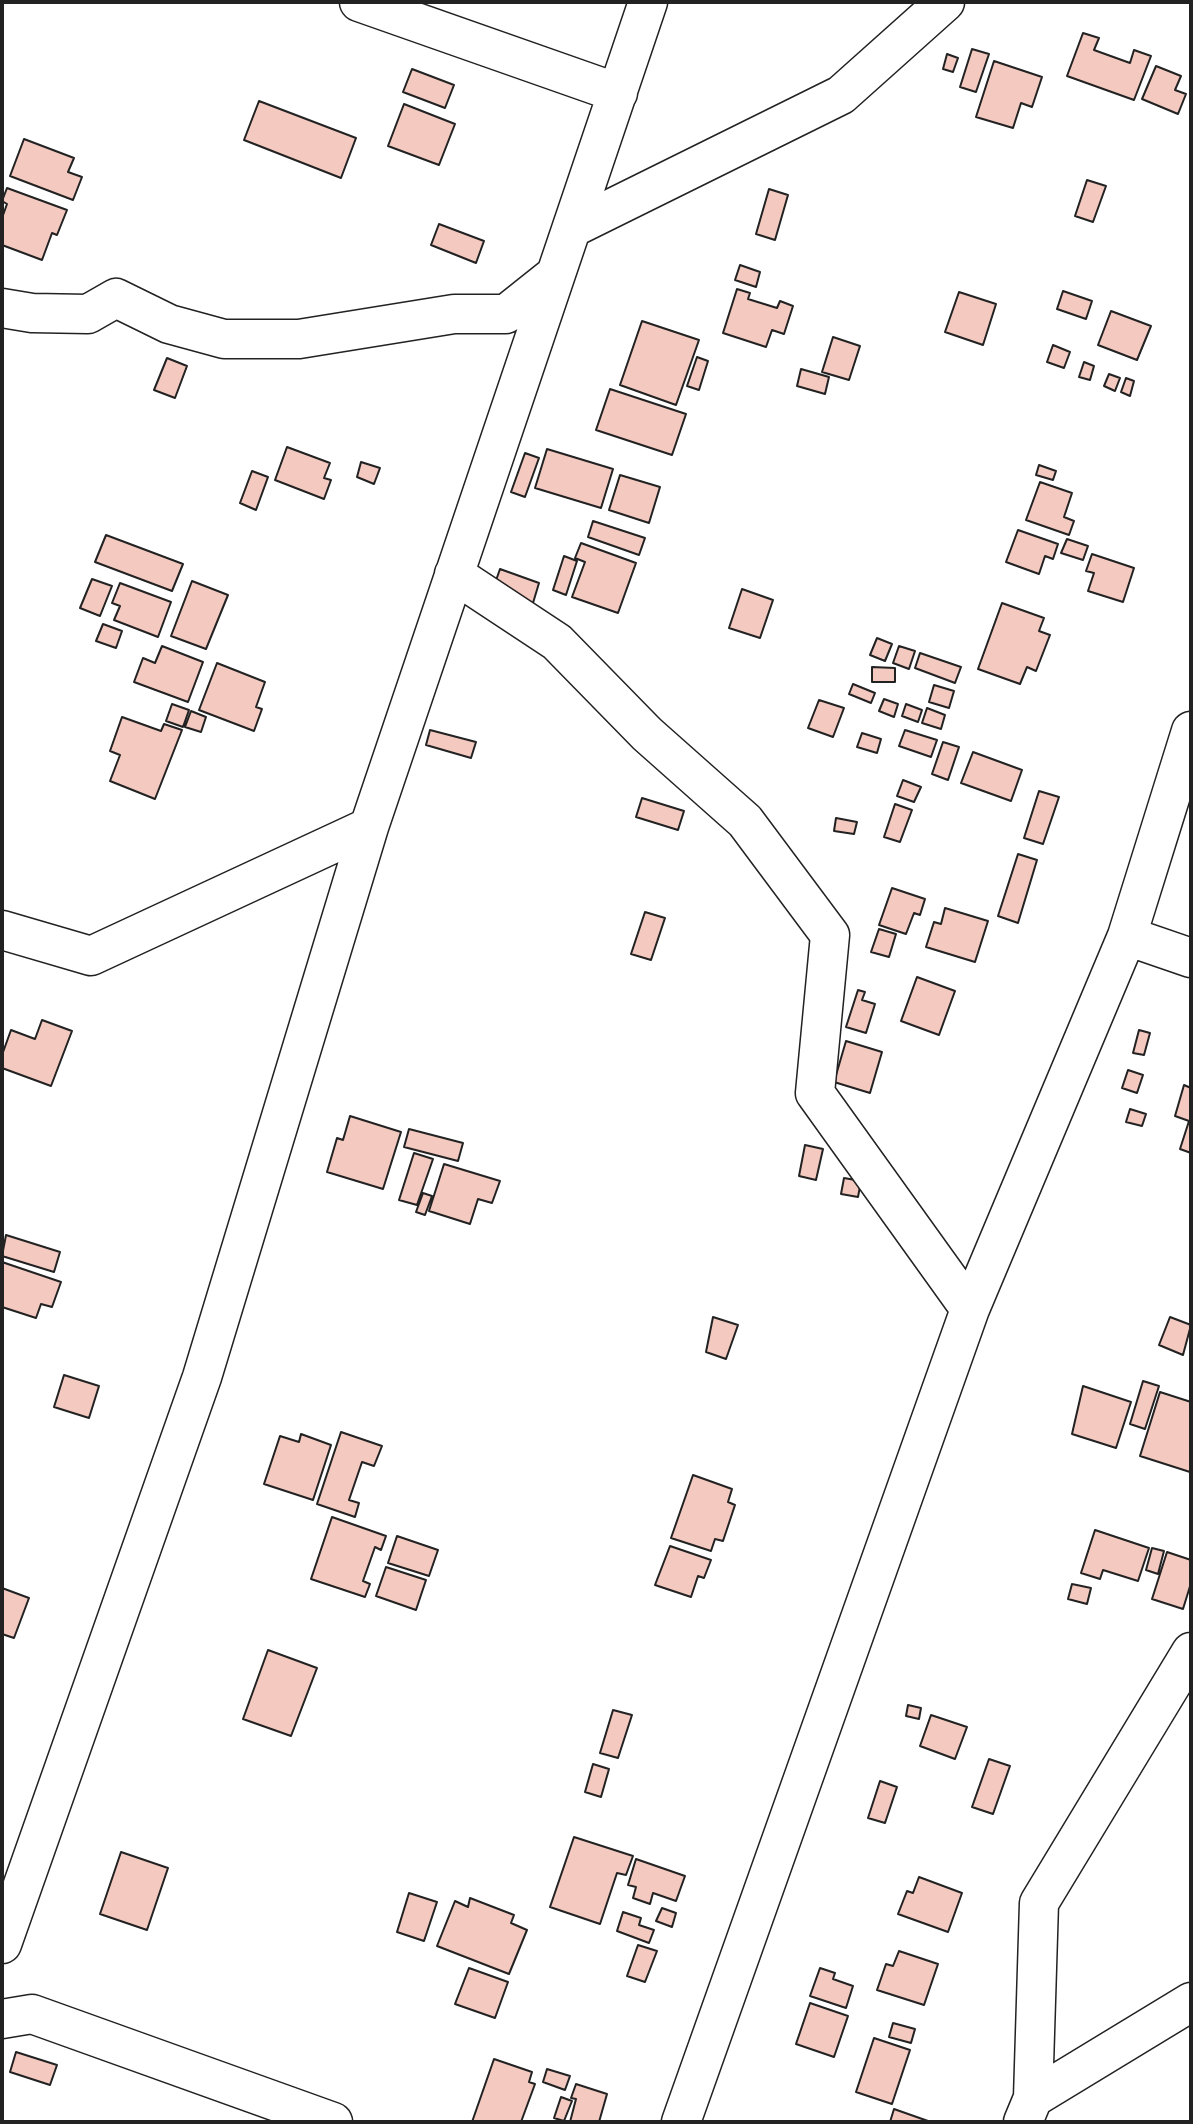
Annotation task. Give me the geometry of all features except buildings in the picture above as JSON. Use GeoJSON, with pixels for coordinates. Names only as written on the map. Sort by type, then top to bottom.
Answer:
{"type":"FeatureCollection","features":[{"type":"Feature","properties":{"kind":"street"},"geometry":{"type":"LineString","coordinates":[[359,2],[618,93]]}},
{"type":"Feature","properties":{"kind":"street"},"geometry":{"type":"LineString","coordinates":[[2,1944],[202,1377],[369,827],[648,2]]}},
{"type":"Feature","properties":{"kind":"street"},"geometry":{"type":"LineString","coordinates":[[572,228],[841,95],[945,2]]}},
{"type":"Feature","properties":{"kind":"street"},"geometry":{"type":"LineString","coordinates":[[2,308],[32,313],[88,314],[116,298],[169,324],[224,339],[299,339],[454,314],[506,314],[555,275]]}},
{"type":"Feature","properties":{"kind":"street"},"geometry":{"type":"LineString","coordinates":[[454,574],[557,642],[647,734],[745,821],[830,935],[816,1093],[970,1309]]}},
{"type":"Feature","properties":{"kind":"street"},"geometry":{"type":"LineString","coordinates":[[681,2122],[970,1309],[1127,936],[1191,731]]}},
{"type":"Feature","properties":{"kind":"street"},"geometry":{"type":"LineString","coordinates":[[2,930],[91,956],[369,827]]}},
{"type":"Feature","properties":{"kind":"street"},"geometry":{"type":"LineString","coordinates":[[1127,936],[1191,958]]}},
{"type":"Feature","properties":{"kind":"street"},"geometry":{"type":"LineString","coordinates":[[1028,2110],[1039,1903],[1191,1652]]}},
{"type":"Feature","properties":{"kind":"street"},"geometry":{"type":"LineString","coordinates":[[1028,2110],[1191,2002]]}},
{"type":"Feature","properties":{"kind":"street"},"geometry":{"type":"LineString","coordinates":[[2,2019],[32,2014],[333,2122]]}}]}
